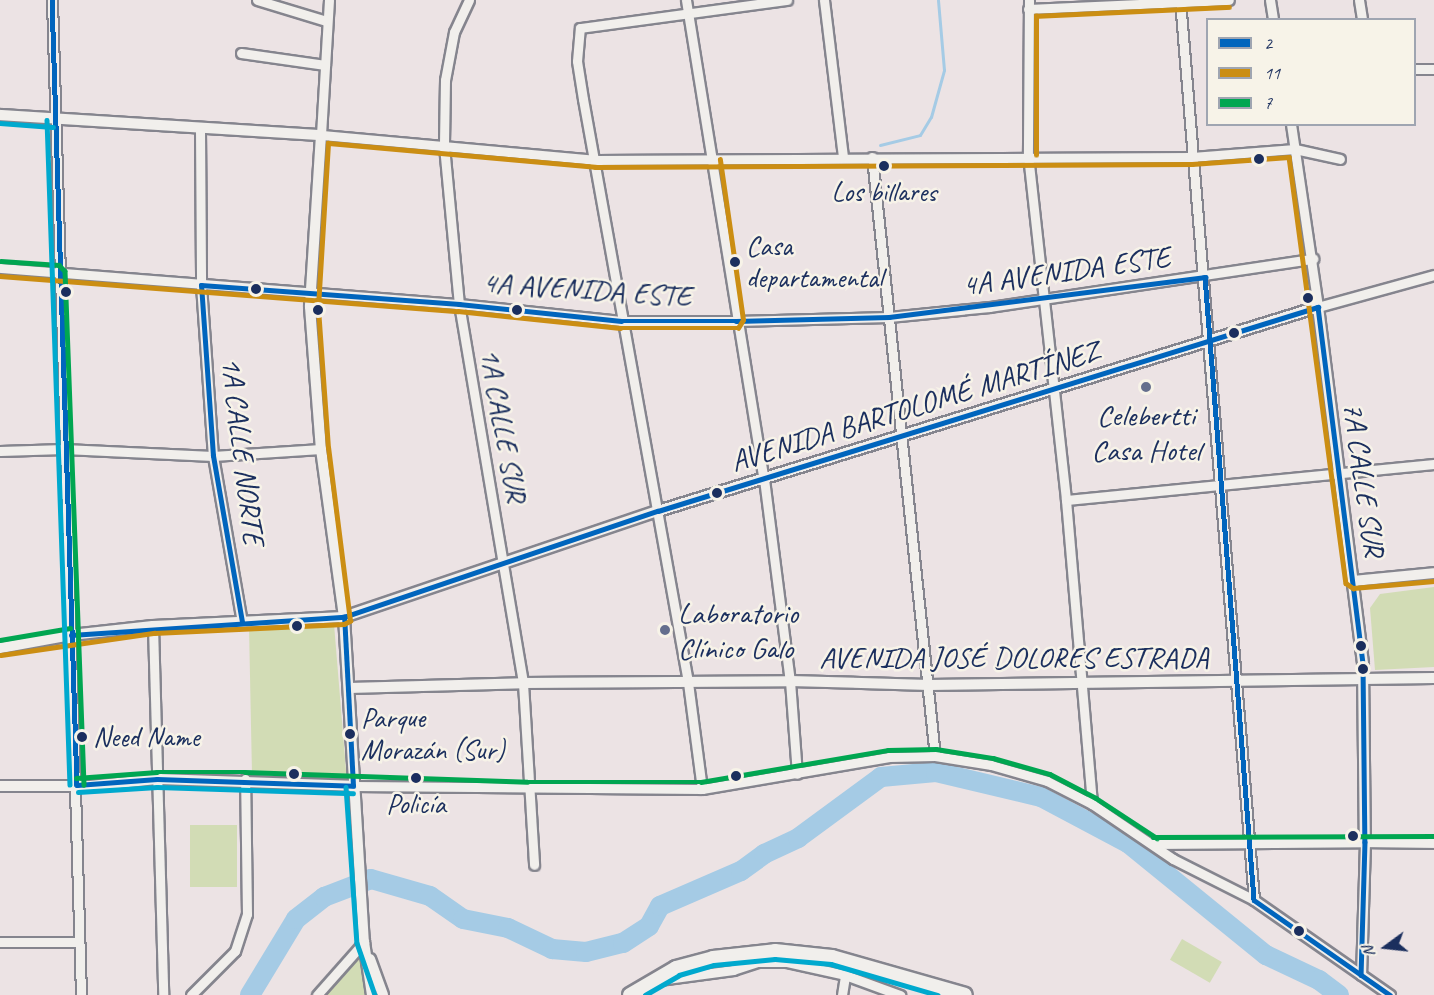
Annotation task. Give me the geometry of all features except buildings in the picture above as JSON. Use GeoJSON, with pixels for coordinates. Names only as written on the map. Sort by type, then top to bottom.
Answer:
{"type":"FeatureCollection","features":[{"type":"Feature","properties":{"kind":"main road"},"geometry":{"type":"LineString","coordinates":[[630,995],[676,968],[713,958],[775,951],[832,957],[965,995]]}},
{"type":"Feature","properties":{"kind":"street"},"geometry":{"type":"LineString","coordinates":[[52,0],[57,272],[71,634],[81,995]]}},
{"type":"Feature","properties":{"kind":"street"},"geometry":{"type":"LineString","coordinates":[[257,0],[326,21]]}},
{"type":"Feature","properties":{"kind":"street"},"geometry":{"type":"LineString","coordinates":[[329,0],[310,293],[321,449],[344,617],[362,915],[372,995]]}},
{"type":"Feature","properties":{"kind":"street","name":"1A CALLE SUR"},"geometry":{"type":"LineString","coordinates":[[469,0],[454,32],[445,80],[444,146],[459,304],[504,561],[522,683],[527,790],[534,865]]}},
{"type":"Feature","properties":{"kind":"street"},"geometry":{"type":"LineString","coordinates":[[686,0],[713,161],[736,321],[764,479],[790,681],[797,774]]}},
{"type":"Feature","properties":{"kind":"street"},"geometry":{"type":"LineString","coordinates":[[702,789],[688,682],[621,321],[577,61],[580,28],[787,0]]}},
{"type":"Feature","properties":{"kind":"street"},"geometry":{"type":"LineString","coordinates":[[824,0],[843,158]]}},
{"type":"Feature","properties":{"kind":"street"},"geometry":{"type":"LineString","coordinates":[[1092,804],[1066,500],[1028,155],[1029,5],[1229,0]]}},
{"type":"Feature","properties":{"kind":"street"},"geometry":{"type":"LineString","coordinates":[[1270,0],[1273,18]]}},
{"type":"Feature","properties":{"kind":"street"},"geometry":{"type":"LineString","coordinates":[[1359,0],[1362,18]]}},
{"type":"Feature","properties":{"kind":"street"},"geometry":{"type":"LineString","coordinates":[[1180,2],[1192,157],[1205,277],[1254,900]]}},
{"type":"Feature","properties":{"kind":"street"},"geometry":{"type":"LineString","coordinates":[[241,53],[325,65]]}},
{"type":"Feature","properties":{"kind":"street"},"geometry":{"type":"LineString","coordinates":[[1416,69],[1434,69]]}},
{"type":"Feature","properties":{"kind":"street"},"geometry":{"type":"LineString","coordinates":[[0,115],[200,130],[321,135],[595,160],[713,161],[1028,155],[1192,157],[1295,149],[1340,159]]}},
{"type":"Feature","properties":{"kind":"street","name":"7A CALLE SUR"},"geometry":{"type":"LineString","coordinates":[[1291,126],[1313,259],[1337,474],[1353,581],[1364,678],[1365,842]]}},
{"type":"Feature","properties":{"kind":"street","name":"1A CALLE NORTE"},"geometry":{"type":"LineString","coordinates":[[200,130],[201,285],[213,456],[242,622]]}},
{"type":"Feature","properties":{"kind":"street"},"geometry":{"type":"LineString","coordinates":[[872,158],[935,756]]}},
{"type":"Feature","properties":{"kind":"street","name":"4A AVENIDA ESTE"},"geometry":{"type":"LineString","coordinates":[[0,268],[459,304],[621,321],[736,321],[889,317],[1044,300],[1313,259]]}},
{"type":"Feature","properties":{"kind":"street"},"geometry":{"type":"LineString","coordinates":[[1318,307],[1434,275]]}},
{"type":"Feature","properties":{"kind":"street","name":"AVENIDA BARTOLOMÉ MARTÍNEZ"},"geometry":{"type":"LineString","coordinates":[[0,648],[71,634],[153,626],[344,617],[504,561],[902,434],[1318,307]]}},
{"type":"Feature","properties":{"kind":"street"},"geometry":{"type":"LineString","coordinates":[[0,451],[64,449],[213,456],[321,449]]}},
{"type":"Feature","properties":{"kind":"street"},"geometry":{"type":"LineString","coordinates":[[1066,500],[1434,464]]}},
{"type":"Feature","properties":{"kind":"street"},"geometry":{"type":"LineString","coordinates":[[1353,581],[1434,573]]}},
{"type":"Feature","properties":{"kind":"street"},"geometry":{"type":"LineString","coordinates":[[153,626],[163,995]]}},
{"type":"Feature","properties":{"kind":"street","name":"AVENIDA JOSÉ DOLORES ESTRADA"},"geometry":{"type":"LineString","coordinates":[[349,688],[522,683],[790,681],[929,685],[1434,678]]}},
{"type":"Feature","properties":{"kind":"street"},"geometry":{"type":"LineString","coordinates":[[0,786],[76,785],[157,779],[245,779],[353,786],[527,790],[702,789],[889,758],[935,756],[991,765],[1047,782],[1092,804],[1173,860],[1254,900],[1390,995]]}},
{"type":"Feature","properties":{"kind":"street"},"geometry":{"type":"LineString","coordinates":[[191,995],[235,951],[247,914],[245,779]]}},
{"type":"Feature","properties":{"kind":"street"},"geometry":{"type":"LineString","coordinates":[[1153,844],[1250,841],[1434,843]]}},
{"type":"Feature","properties":{"kind":"street"},"geometry":{"type":"LineString","coordinates":[[1361,975],[1365,842]]}},
{"type":"Feature","properties":{"kind":"street"},"geometry":{"type":"LineString","coordinates":[[0,942],[79,942]]}},
{"type":"Feature","properties":{"kind":"street"},"geometry":{"type":"LineString","coordinates":[[317,995],[364,942]]}},
{"type":"Feature","properties":{"kind":"street"},"geometry":{"type":"LineString","coordinates":[[364,942],[383,995]]}},
{"type":"Feature","properties":{"kind":"street"},"geometry":{"type":"LineString","coordinates":[[651,981],[705,975],[757,962],[787,962],[845,975],[900,995]]}},
{"type":"Feature","properties":{"kind":"street"},"geometry":{"type":"LineString","coordinates":[[842,995],[845,975]]}},
{"type":"Feature","properties":{"kind":"green space"},"geometry":{"type":"Polygon","coordinates":[[[1434,587],[1434,667],[1375,670],[1370,608],[1380,594],[1434,587]]]}},
{"type":"Feature","properties":{"kind":"green space"},"geometry":{"type":"Polygon","coordinates":[[[334,624],[347,782],[252,774],[249,627],[334,624]]]}},
{"type":"Feature","properties":{"kind":"green space"},"geometry":{"type":"Polygon","coordinates":[[[190,825],[237,825],[237,887],[190,887],[190,825]]]}},
{"type":"Feature","properties":{"kind":"green space"},"geometry":{"type":"Polygon","coordinates":[[[1182,939],[1222,962],[1210,983],[1170,960],[1182,939]]]}},
{"type":"Feature","properties":{"kind":"green space"},"geometry":{"type":"Polygon","coordinates":[[[364,942],[372,995],[318,995],[364,942]]]}},
{"type":"Feature","properties":{"kind":"waterway"},"geometry":{"type":"LineString","coordinates":[[880,145],[920,135],[931,117],[944,70],[938,0]]}},
{"type":"Feature","properties":{"kind":"waterway"},"geometry":{"type":"LineString","coordinates":[[935,764],[936,772]]}},
{"type":"Feature","properties":{"kind":"waterway"},"geometry":{"type":"LineString","coordinates":[[250,995],[296,919],[324,897],[371,879],[430,896],[463,919],[508,928],[552,949],[586,952],[623,943],[649,926],[660,906],[741,871],[764,854],[798,838],[881,777],[936,772],[1041,797],[1128,843],[1266,955],[1319,980],[1339,995]]}},
{"type":"Feature","properties":{"kind":"transit line","name":"2"},"geometry":{"type":"LineString","coordinates":[[52,0],[77,785],[157,779],[353,786],[344,617]]}},
{"type":"Feature","properties":{"kind":"transit line","name":"11"},"geometry":{"type":"LineString","coordinates":[[1036,155],[1036,16],[1229,7]]}},
{"type":"Feature","properties":{"kind":"transit line"},"geometry":{"type":"LineString","coordinates":[[47,120],[70,785]]}},
{"type":"Feature","properties":{"kind":"transit line"},"geometry":{"type":"LineString","coordinates":[[0,123],[53,127]]}},
{"type":"Feature","properties":{"kind":"transit line","name":"11"},"geometry":{"type":"LineString","coordinates":[[1,655],[154,633],[344,624],[350,621],[328,448],[318,307],[328,143],[595,167],[1192,164],[1289,157],[1346,583],[1353,588],[1434,581]]}},
{"type":"Feature","properties":{"kind":"transit line","name":"11"},"geometry":{"type":"LineString","coordinates":[[0,276],[458,311],[620,328],[738,328],[743,320],[720,160]]}},
{"type":"Feature","properties":{"kind":"transit line","name":"7"},"geometry":{"type":"LineString","coordinates":[[1,261],[59,265],[65,271],[84,785]]}},
{"type":"Feature","properties":{"kind":"transit line","name":"2"},"geometry":{"type":"LineString","coordinates":[[242,622],[213,456],[201,285],[459,304],[621,321],[736,321],[889,317],[1205,277],[1254,900],[1390,995]]}},
{"type":"Feature","properties":{"kind":"transit line","name":"2"},"geometry":{"type":"LineString","coordinates":[[71,635],[344,617],[658,511],[1318,307],[1363,664],[1365,842],[1361,975]]}},
{"type":"Feature","properties":{"kind":"transit line","name":"7"},"geometry":{"type":"LineString","coordinates":[[0,640],[70,628]]}},
{"type":"Feature","properties":{"kind":"transit line","name":"7"},"geometry":{"type":"LineString","coordinates":[[76,778],[157,772],[245,772],[527,782],[701,782],[888,750],[936,749],[993,758],[1050,774],[1096,798],[1157,838]]}},
{"type":"Feature","properties":{"kind":"transit line"},"geometry":{"type":"LineString","coordinates":[[78,792],[157,787],[353,793]]}},
{"type":"Feature","properties":{"kind":"transit line"},"geometry":{"type":"LineString","coordinates":[[346,787],[357,943],[375,995]]}},
{"type":"Feature","properties":{"kind":"transit line","name":"7"},"geometry":{"type":"LineString","coordinates":[[1153,837],[1434,836]]}},
{"type":"Feature","properties":{"kind":"transit line"},"geometry":{"type":"LineString","coordinates":[[645,995],[679,975],[714,965],[775,959],[831,964],[938,995]]}},
{"type":"Feature","properties":{"kind":"place","name":"Los billares"},"geometry":{"type":"Point","coordinates":[884,166]}},
{"type":"Feature","properties":{"kind":"place","name":"Casa departamental"},"geometry":{"type":"Point","coordinates":[735,262]}},
{"type":"Feature","properties":{"kind":"place","name":"Celebertti Casa Hotel"},"geometry":{"type":"Point","coordinates":[1146,387]}},
{"type":"Feature","properties":{"kind":"place","name":"Laboratorio Clínico Galo"},"geometry":{"type":"Point","coordinates":[665,630]}},
{"type":"Feature","properties":{"kind":"place","name":"Parque Morazán (Sur)"},"geometry":{"type":"Point","coordinates":[350,734]}},
{"type":"Feature","properties":{"kind":"place","name":"Need Name"},"geometry":{"type":"Point","coordinates":[82,737]}},
{"type":"Feature","properties":{"kind":"place","name":"Policía"},"geometry":{"type":"Point","coordinates":[416,778]}}]}
